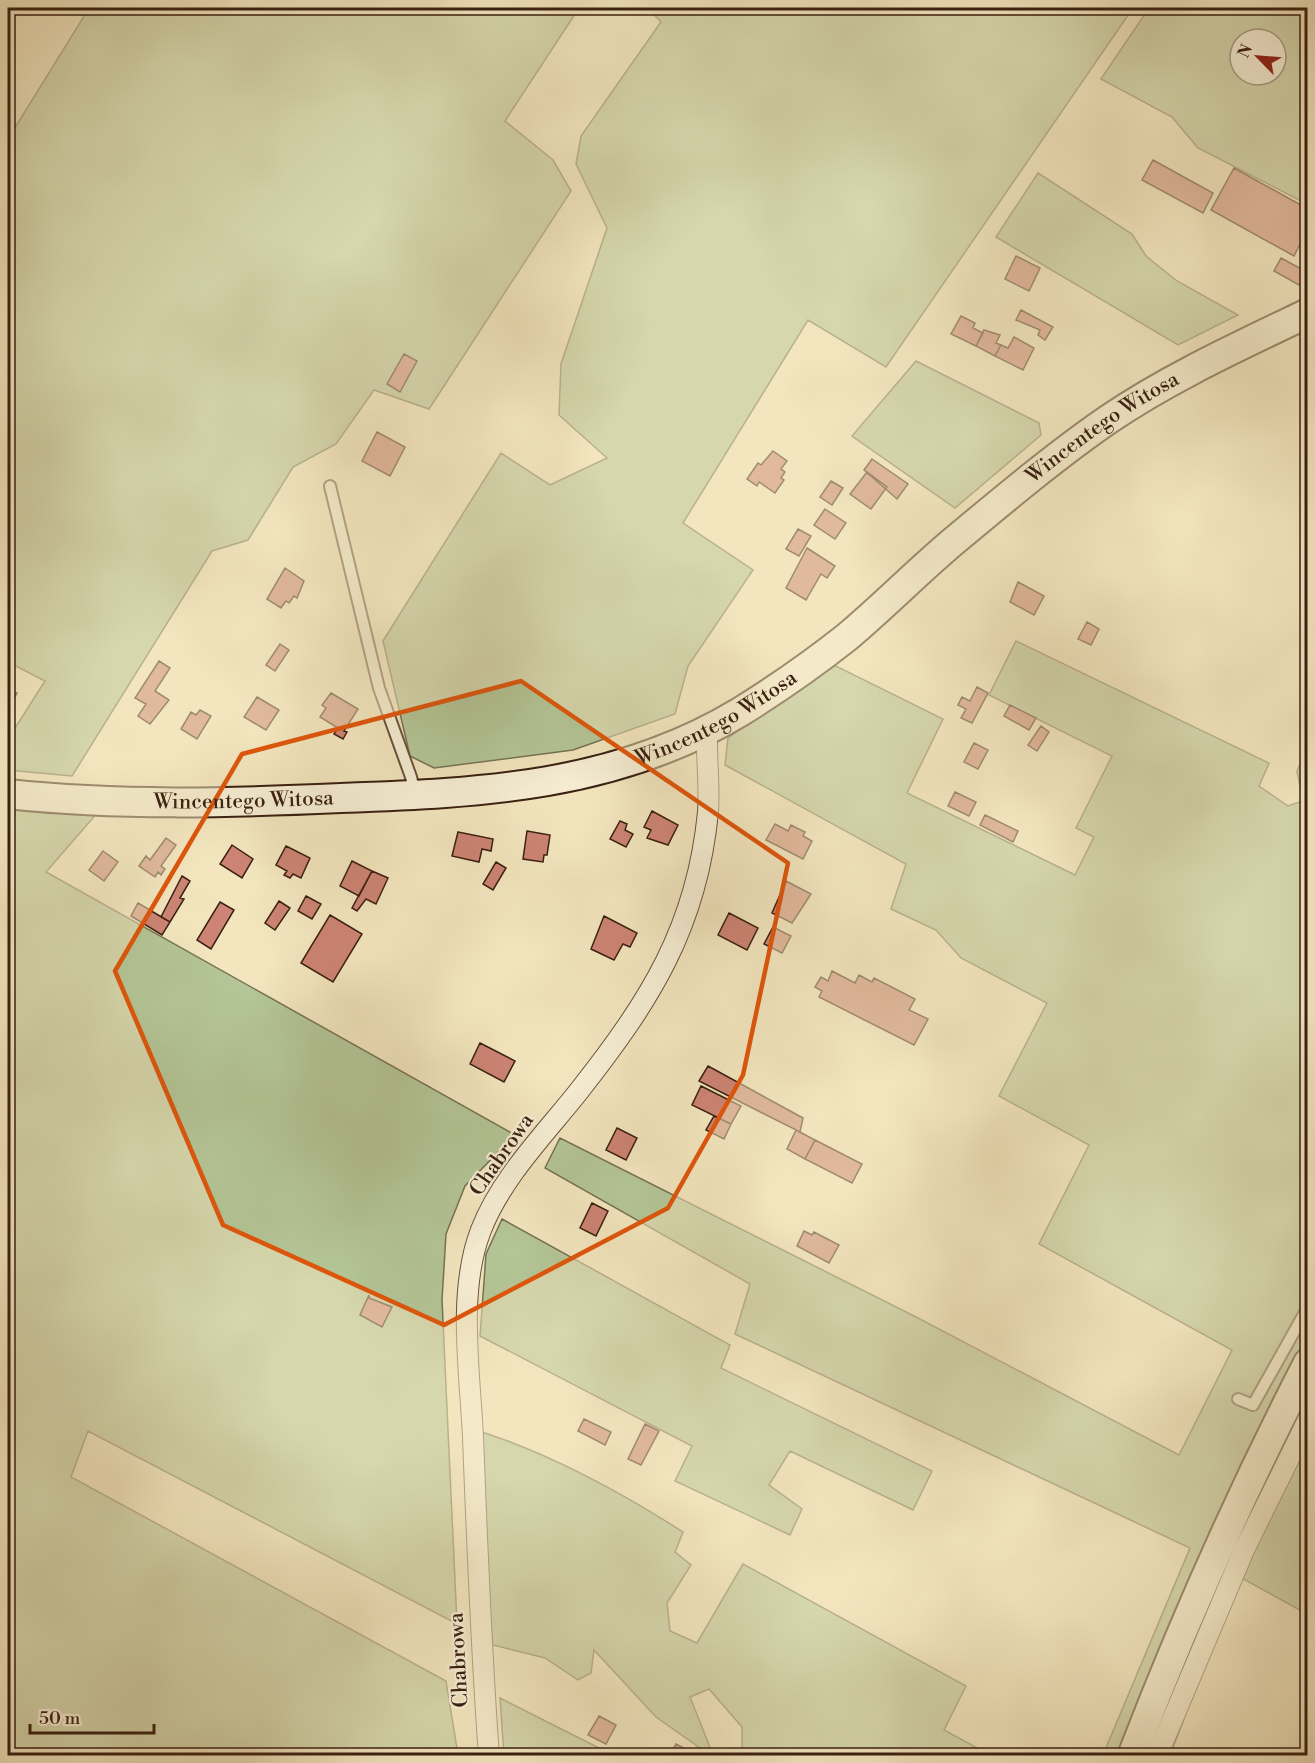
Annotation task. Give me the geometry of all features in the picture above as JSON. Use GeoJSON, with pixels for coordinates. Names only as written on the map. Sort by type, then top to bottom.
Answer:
{"type":"FeatureCollection","features":[{"type":"Feature","properties":{"kind":"main road","name":"Wincentego Witosa"},"geometry":{"type":"LineString","coordinates":[[8,794],[66,800],[202,804],[476,793],[543,784],[637,759],[707,729],[775,690],[846,638],[954,541],[1108,420],[1197,367],[1308,313]]}},
{"type":"Feature","properties":{"kind":"main road"},"geometry":{"type":"LineString","coordinates":[[1132,1755],[1203,1579],[1263,1449],[1308,1363]]}},
{"type":"Feature","properties":{"kind":"street","name":"Chabrowa"},"geometry":{"type":"LineString","coordinates":[[489,1755],[481,1642],[468,1340],[471,1266],[481,1230],[498,1195],[640,1010],[673,949],[698,876],[708,810],[707,729]]}},
{"type":"Feature","properties":{"kind":"street"},"geometry":{"type":"LineString","coordinates":[[1157,1755],[1244,1550],[1308,1420]]}},
{"type":"Feature","properties":{"kind":"lane"},"geometry":{"type":"LineString","coordinates":[[330,486],[379,688],[411,777],[415,796]]}},
{"type":"Feature","properties":{"kind":"lane"},"geometry":{"type":"LineString","coordinates":[[1238,1399],[1254,1405],[1308,1307]]}},
{"type":"Feature","properties":{"kind":"highlighted area"},"geometry":{"type":"Polygon","coordinates":[[[521,681],[788,863],[743,1075],[668,1208],[444,1325],[223,1225],[115,971],[242,754],[521,681]]]}},
{"type":"Feature","properties":{"kind":"green space"},"geometry":{"type":"Polygon","coordinates":[[[89,8],[579,8],[505,121],[553,160],[571,191],[429,409],[374,390],[336,444],[293,467],[248,540],[212,551],[72,776],[8,770],[8,739],[45,681],[8,662],[8,139],[89,8]]]}},
{"type":"Feature","properties":{"kind":"green space"},"geometry":{"type":"Polygon","coordinates":[[[648,8],[1133,8],[886,367],[808,320],[683,523],[753,570],[688,666],[675,714],[573,750],[434,768],[410,756],[383,641],[501,453],[550,485],[607,458],[559,415],[561,364],[607,228],[576,164],[581,136],[661,22],[648,8]]]}},
{"type":"Feature","properties":{"kind":"green space"},"geometry":{"type":"Polygon","coordinates":[[[1149,8],[1307,8],[1307,204],[1198,148],[1172,117],[1101,79],[1149,8]]]}},
{"type":"Feature","properties":{"kind":"green space"},"geometry":{"type":"Polygon","coordinates":[[[1038,173],[1132,234],[1146,256],[1177,281],[1238,315],[1178,345],[996,237],[1038,173]]]}},
{"type":"Feature","properties":{"kind":"green space"},"geometry":{"type":"Polygon","coordinates":[[[916,361],[1039,423],[1041,435],[955,508],[852,436],[916,361]]]}},
{"type":"Feature","properties":{"kind":"green space"},"geometry":{"type":"Polygon","coordinates":[[[1016,641],[1269,763],[1259,786],[1288,806],[1303,801],[1297,771],[1307,749],[1307,1345],[1261,1430],[1123,1755],[1103,1755],[1190,1548],[735,1334],[750,1284],[545,1168],[560,1138],[916,1317],[1179,1455],[1232,1350],[1039,1244],[1089,1145],[999,1096],[1047,1003],[961,958],[936,930],[891,909],[906,864],[725,765],[728,738],[834,665],[943,719],[907,793],[1075,875],[1094,837],[1076,828],[1112,756],[989,695],[1016,641]]]}},
{"type":"Feature","properties":{"kind":"green space"},"geometry":{"type":"Polygon","coordinates":[[[8,794],[99,811],[46,872],[515,1135],[465,1186],[446,1234],[442,1300],[457,1624],[88,1431],[71,1477],[446,1681],[458,1755],[8,1756],[8,794]]]}},
{"type":"Feature","properties":{"kind":"green space"},"geometry":{"type":"Polygon","coordinates":[[[502,1219],[730,1345],[721,1368],[932,1471],[913,1510],[790,1451],[769,1485],[802,1509],[790,1535],[675,1481],[692,1446],[480,1336],[486,1254],[502,1219]]]}},
{"type":"Feature","properties":{"kind":"green space"},"geometry":{"type":"Polygon","coordinates":[[[1307,1381],[1307,1614],[1240,1577],[1182,1709],[1183,1722],[1170,1755],[1143,1756],[1307,1381]]]}},
{"type":"Feature","properties":{"kind":"green space"},"geometry":{"type":"Polygon","coordinates":[[[472,1429],[526,1448],[581,1473],[683,1532],[675,1552],[691,1565],[667,1603],[670,1631],[697,1643],[743,1564],[966,1686],[944,1730],[990,1755],[742,1755],[742,1727],[709,1689],[690,1697],[713,1755],[710,1755],[656,1717],[594,1650],[591,1673],[578,1680],[545,1658],[481,1642],[472,1429]]]}},
{"type":"Feature","properties":{"kind":"green space"},"geometry":{"type":"Polygon","coordinates":[[[500,1698],[613,1755],[504,1755],[500,1698]]]}},
{"type":"Feature","properties":{"kind":"building"},"geometry":{"type":"Polygon","coordinates":[[[1153,160],[1213,193],[1203,213],[1142,180],[1153,160]]]}},
{"type":"Feature","properties":{"kind":"building"},"geometry":{"type":"Polygon","coordinates":[[[1234,168],[1308,209],[1308,246],[1301,242],[1294,256],[1211,210],[1234,168]]]}},
{"type":"Feature","properties":{"kind":"building"},"geometry":{"type":"Polygon","coordinates":[[[1016,256],[1040,268],[1029,291],[1005,279],[1016,256]]]}},
{"type":"Feature","properties":{"kind":"building"},"geometry":{"type":"Polygon","coordinates":[[[1281,258],[1307,272],[1299,285],[1274,271],[1281,258]]]}},
{"type":"Feature","properties":{"kind":"building"},"geometry":{"type":"Polygon","coordinates":[[[1021,310],[1053,327],[1045,340],[1038,335],[1040,330],[1016,320],[1021,310]]]}},
{"type":"Feature","properties":{"kind":"building"},"geometry":{"type":"Polygon","coordinates":[[[961,316],[975,323],[973,328],[983,333],[976,346],[951,334],[961,316]]]}},
{"type":"Feature","properties":{"kind":"building"},"geometry":{"type":"Polygon","coordinates":[[[984,330],[1000,335],[996,343],[1001,345],[995,356],[976,346],[984,330]]]}},
{"type":"Feature","properties":{"kind":"building"},"geometry":{"type":"Polygon","coordinates":[[[1014,337],[1034,348],[1023,370],[995,356],[1001,345],[1008,348],[1014,337]]]}},
{"type":"Feature","properties":{"kind":"building"},"geometry":{"type":"Polygon","coordinates":[[[404,354],[417,361],[400,392],[387,384],[404,354]]]}},
{"type":"Feature","properties":{"kind":"building"},"geometry":{"type":"Polygon","coordinates":[[[377,432],[405,447],[390,476],[362,461],[377,432]]]}},
{"type":"Feature","properties":{"kind":"building"},"geometry":{"type":"Polygon","coordinates":[[[773,451],[787,461],[781,469],[785,472],[781,478],[784,480],[775,493],[759,482],[757,486],[747,479],[758,463],[761,465],[773,451]]]}},
{"type":"Feature","properties":{"kind":"building"},"geometry":{"type":"Polygon","coordinates":[[[872,459],[908,484],[897,499],[864,470],[872,459]]]}},
{"type":"Feature","properties":{"kind":"building"},"geometry":{"type":"Polygon","coordinates":[[[867,472],[887,487],[871,509],[850,494],[867,472]]]}},
{"type":"Feature","properties":{"kind":"building"},"geometry":{"type":"Polygon","coordinates":[[[831,481],[843,488],[832,505],[820,497],[831,481]]]}},
{"type":"Feature","properties":{"kind":"building"},"geometry":{"type":"Polygon","coordinates":[[[825,509],[846,523],[835,539],[814,525],[825,509]]]}},
{"type":"Feature","properties":{"kind":"building"},"geometry":{"type":"Polygon","coordinates":[[[798,529],[811,536],[799,556],[786,549],[798,529]]]}},
{"type":"Feature","properties":{"kind":"building"},"geometry":{"type":"Polygon","coordinates":[[[807,548],[835,566],[827,578],[821,574],[806,600],[786,588],[807,548]]]}},
{"type":"Feature","properties":{"kind":"building"},"geometry":{"type":"Polygon","coordinates":[[[285,568],[304,581],[297,598],[294,596],[289,603],[286,601],[281,608],[267,599],[285,568]]]}},
{"type":"Feature","properties":{"kind":"building"},"geometry":{"type":"Polygon","coordinates":[[[1018,582],[1044,596],[1034,615],[1010,602],[1018,582]]]}},
{"type":"Feature","properties":{"kind":"building"},"geometry":{"type":"Polygon","coordinates":[[[1087,622],[1099,629],[1091,645],[1078,639],[1087,622]]]}},
{"type":"Feature","properties":{"kind":"building"},"geometry":{"type":"Polygon","coordinates":[[[280,644],[289,650],[275,671],[266,665],[280,644]]]}},
{"type":"Feature","properties":{"kind":"building"},"geometry":{"type":"Polygon","coordinates":[[[159,661],[170,668],[155,691],[169,700],[150,724],[138,716],[146,704],[135,698],[159,661]]]}},
{"type":"Feature","properties":{"kind":"building"},"geometry":{"type":"Polygon","coordinates":[[[977,687],[988,693],[972,723],[961,718],[966,709],[958,705],[962,697],[970,701],[977,687]]]}},
{"type":"Feature","properties":{"kind":"building"},"geometry":{"type":"Polygon","coordinates":[[[8,688],[17,693],[8,711],[8,688]]]}},
{"type":"Feature","properties":{"kind":"building"},"geometry":{"type":"Polygon","coordinates":[[[331,693],[358,709],[344,731],[347,732],[343,739],[334,734],[338,728],[320,717],[326,708],[322,705],[331,693]]]}},
{"type":"Feature","properties":{"kind":"building"},"geometry":{"type":"Polygon","coordinates":[[[257,697],[279,710],[266,730],[244,717],[257,697]]]}},
{"type":"Feature","properties":{"kind":"building"},"geometry":{"type":"Polygon","coordinates":[[[1010,705],[1036,718],[1029,730],[1004,716],[1010,705]]]}},
{"type":"Feature","properties":{"kind":"building"},"geometry":{"type":"Polygon","coordinates":[[[200,710],[211,716],[197,739],[181,729],[191,712],[196,715],[200,710]]]}},
{"type":"Feature","properties":{"kind":"building"},"geometry":{"type":"Polygon","coordinates":[[[1041,726],[1049,732],[1037,751],[1028,745],[1041,726]]]}},
{"type":"Feature","properties":{"kind":"building"},"geometry":{"type":"Polygon","coordinates":[[[974,743],[988,750],[978,769],[964,762],[974,743]]]}},
{"type":"Feature","properties":{"kind":"building"},"geometry":{"type":"Polygon","coordinates":[[[955,792],[976,802],[969,816],[948,806],[955,792]]]}},
{"type":"Feature","properties":{"kind":"building"},"geometry":{"type":"Polygon","coordinates":[[[652,811],[678,825],[668,845],[647,838],[651,830],[644,827],[652,811]]]}},
{"type":"Feature","properties":{"kind":"building"},"geometry":{"type":"Polygon","coordinates":[[[985,815],[1018,831],[1013,842],[980,825],[985,815]]]}},
{"type":"Feature","properties":{"kind":"building"},"geometry":{"type":"Polygon","coordinates":[[[620,821],[627,824],[625,830],[633,834],[626,847],[610,839],[620,821]]]}},
{"type":"Feature","properties":{"kind":"building"},"geometry":{"type":"Polygon","coordinates":[[[775,824],[788,831],[791,825],[805,832],[803,836],[812,841],[803,859],[766,840],[775,824]]]}},
{"type":"Feature","properties":{"kind":"building"},"geometry":{"type":"Polygon","coordinates":[[[527,831],[550,835],[547,855],[544,855],[543,862],[523,859],[527,831]]]}},
{"type":"Feature","properties":{"kind":"building"},"geometry":{"type":"Polygon","coordinates":[[[458,832],[493,839],[491,851],[482,849],[479,862],[452,856],[458,832]]]}},
{"type":"Feature","properties":{"kind":"building"},"geometry":{"type":"Polygon","coordinates":[[[166,838],[176,845],[161,866],[165,869],[161,875],[158,872],[155,877],[139,866],[146,856],[150,860],[166,838]]]}},
{"type":"Feature","properties":{"kind":"building"},"geometry":{"type":"Polygon","coordinates":[[[232,845],[253,859],[242,878],[220,864],[232,845]]]}},
{"type":"Feature","properties":{"kind":"building"},"geometry":{"type":"Polygon","coordinates":[[[286,846],[310,858],[301,878],[293,874],[290,878],[284,875],[287,871],[276,865],[286,846]]]}},
{"type":"Feature","properties":{"kind":"building"},"geometry":{"type":"Polygon","coordinates":[[[103,851],[118,862],[104,881],[89,870],[103,851]]]}},
{"type":"Feature","properties":{"kind":"building"},"geometry":{"type":"Polygon","coordinates":[[[352,861],[372,871],[359,896],[340,886],[352,861]]]}},
{"type":"Feature","properties":{"kind":"building"},"geometry":{"type":"Polygon","coordinates":[[[496,862],[506,868],[493,890],[483,884],[496,862]]]}},
{"type":"Feature","properties":{"kind":"building"},"geometry":{"type":"Polygon","coordinates":[[[372,871],[388,878],[376,904],[366,899],[357,911],[352,908],[372,871]]]}},
{"type":"Feature","properties":{"kind":"building"},"geometry":{"type":"Polygon","coordinates":[[[182,876],[190,881],[180,898],[184,899],[170,922],[161,917],[182,876]]]}},
{"type":"Feature","properties":{"kind":"building"},"geometry":{"type":"Polygon","coordinates":[[[786,881],[811,894],[792,923],[772,913],[786,881]]]}},
{"type":"Feature","properties":{"kind":"building"},"geometry":{"type":"Polygon","coordinates":[[[306,896],[321,904],[312,919],[298,911],[306,896]]]}},
{"type":"Feature","properties":{"kind":"building"},"geometry":{"type":"Polygon","coordinates":[[[279,901],[290,908],[275,930],[265,923],[279,901]]]}},
{"type":"Feature","properties":{"kind":"building"},"geometry":{"type":"Polygon","coordinates":[[[220,902],[234,910],[211,949],[197,940],[220,902]]]}},
{"type":"Feature","properties":{"kind":"building"},"geometry":{"type":"Polygon","coordinates":[[[138,903],[170,922],[162,935],[131,916],[138,903]]]}},
{"type":"Feature","properties":{"kind":"building"},"geometry":{"type":"Polygon","coordinates":[[[729,913],[758,928],[747,950],[718,935],[729,913]]]}},
{"type":"Feature","properties":{"kind":"building"},"geometry":{"type":"Polygon","coordinates":[[[330,915],[362,934],[333,982],[301,963],[330,915]]]}},
{"type":"Feature","properties":{"kind":"building"},"geometry":{"type":"Polygon","coordinates":[[[604,916],[637,933],[630,947],[623,944],[614,960],[591,949],[604,916]]]}},
{"type":"Feature","properties":{"kind":"building"},"geometry":{"type":"Polygon","coordinates":[[[773,927],[791,936],[782,953],[764,944],[773,927]]]}},
{"type":"Feature","properties":{"kind":"building"},"geometry":{"type":"Polygon","coordinates":[[[832,971],[855,983],[859,975],[872,982],[874,978],[915,999],[909,1010],[928,1019],[914,1045],[819,997],[822,991],[815,987],[821,977],[828,981],[832,971]]]}},
{"type":"Feature","properties":{"kind":"building"},"geometry":{"type":"Polygon","coordinates":[[[480,1043],[515,1061],[504,1082],[470,1064],[480,1043]]]}},
{"type":"Feature","properties":{"kind":"building"},"geometry":{"type":"Polygon","coordinates":[[[708,1066],[803,1118],[800,1132],[699,1081],[708,1066]]]}},
{"type":"Feature","properties":{"kind":"building"},"geometry":{"type":"Polygon","coordinates":[[[701,1086],[741,1106],[731,1124],[692,1105],[701,1086]]]}},
{"type":"Feature","properties":{"kind":"building"},"geometry":{"type":"Polygon","coordinates":[[[714,1116],[731,1124],[724,1139],[706,1130],[714,1116]]]}},
{"type":"Feature","properties":{"kind":"building"},"geometry":{"type":"Polygon","coordinates":[[[617,1128],[637,1138],[626,1160],[606,1150],[617,1128]]]}},
{"type":"Feature","properties":{"kind":"building"},"geometry":{"type":"Polygon","coordinates":[[[796,1130],[815,1140],[805,1159],[787,1149],[796,1130]]]}},
{"type":"Feature","properties":{"kind":"building"},"geometry":{"type":"Polygon","coordinates":[[[815,1140],[862,1164],[852,1183],[805,1159],[815,1140]]]}},
{"type":"Feature","properties":{"kind":"building"},"geometry":{"type":"Polygon","coordinates":[[[592,1203],[608,1211],[596,1236],[580,1228],[592,1203]]]}},
{"type":"Feature","properties":{"kind":"building"},"geometry":{"type":"Polygon","coordinates":[[[804,1231],[812,1235],[814,1232],[839,1245],[829,1263],[797,1246],[804,1231]]]}},
{"type":"Feature","properties":{"kind":"building"},"geometry":{"type":"Polygon","coordinates":[[[369,1295],[369,1298],[392,1307],[382,1327],[360,1315],[369,1295]]]}},
{"type":"Feature","properties":{"kind":"building"},"geometry":{"type":"Polygon","coordinates":[[[584,1419],[611,1432],[605,1445],[578,1431],[584,1419]]]}},
{"type":"Feature","properties":{"kind":"building"},"geometry":{"type":"Polygon","coordinates":[[[645,1424],[659,1431],[641,1465],[628,1459],[645,1424]]]}},
{"type":"Feature","properties":{"kind":"building"},"geometry":{"type":"Polygon","coordinates":[[[599,1716],[616,1725],[606,1744],[588,1735],[599,1716]]]}},
{"type":"Feature","properties":{"kind":"building"},"geometry":{"type":"Polygon","coordinates":[[[676,1744],[684,1748],[681,1756],[669,1756],[676,1744]]]}}]}
